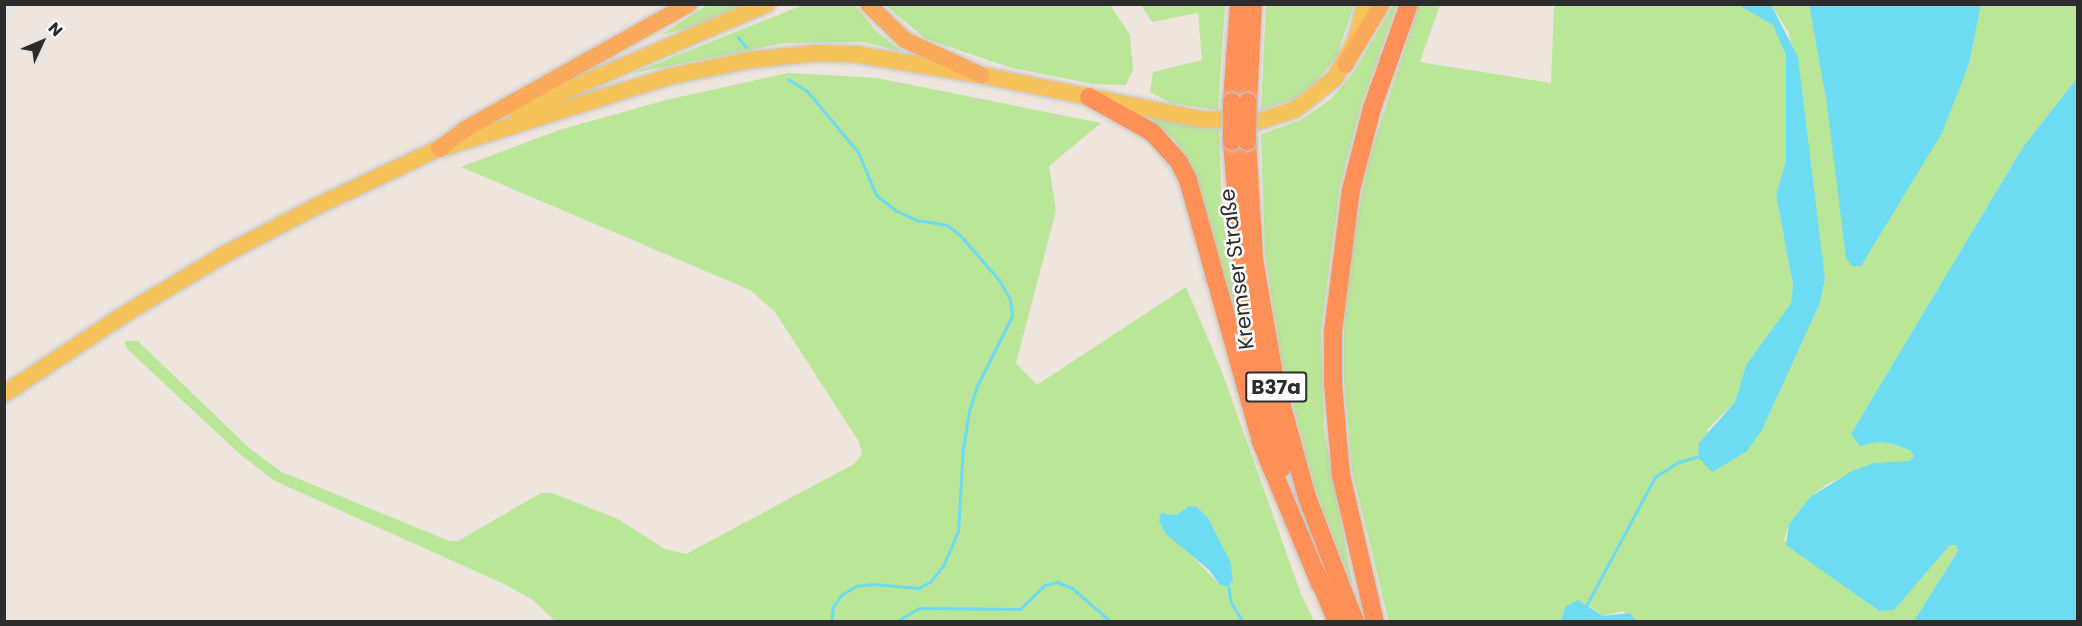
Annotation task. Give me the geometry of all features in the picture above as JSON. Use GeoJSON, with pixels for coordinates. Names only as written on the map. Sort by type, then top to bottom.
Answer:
{"type":"FeatureCollection","features":[{"type":"Feature","properties":{"kind":"highway"},"geometry":{"type":"LineString","coordinates":[[438,149],[467,128],[689,4]]}},
{"type":"Feature","properties":{"kind":"highway"},"geometry":{"type":"LineString","coordinates":[[868,4],[905,40],[981,75]]}},
{"type":"Feature","properties":{"kind":"highway","name":"Kremser Straße"},"geometry":{"type":"LineString","coordinates":[[1239,4],[1239,258],[1256,364],[1283,470],[1320,584],[1337,621]]}},
{"type":"Feature","properties":{"kind":"highway","name":"Kremser Straße"},"geometry":{"type":"LineString","coordinates":[[1240,102],[1253,4]]}},
{"type":"Feature","properties":{"kind":"highway"},"geometry":{"type":"LineString","coordinates":[[1345,65],[1382,4]]}},
{"type":"Feature","properties":{"kind":"highway"},"geometry":{"type":"LineString","coordinates":[[1375,621],[1341,475],[1333,383],[1333,332],[1351,190],[1372,108],[1408,4]]}},
{"type":"Feature","properties":{"kind":"highway"},"geometry":{"type":"LineString","coordinates":[[1089,97],[1152,132],[1179,162],[1188,180],[1243,386],[1292,520],[1320,584]]}},
{"type":"Feature","properties":{"kind":"highway","name":"Kremser Straße"},"geometry":{"type":"LineString","coordinates":[[1239,141],[1254,259],[1275,381],[1307,497],[1355,621]]}},
{"type":"Feature","properties":{"kind":"main road"},"geometry":{"type":"LineString","coordinates":[[4,394],[125,314],[227,253],[327,201],[438,149],[767,4]]}},
{"type":"Feature","properties":{"kind":"main road"},"geometry":{"type":"LineString","coordinates":[[438,149],[627,87],[750,60],[818,53],[854,54],[981,75],[1199,119],[1260,121],[1310,100],[1345,65],[1365,4]]}},
{"type":"Feature","properties":{"kind":"green space"},"geometry":{"type":"Polygon","coordinates":[[[707,5],[742,5],[689,28],[661,35],[707,5]]]}},
{"type":"Feature","properties":{"kind":"green space"},"geometry":{"type":"Polygon","coordinates":[[[803,5],[855,5],[876,31],[903,52],[864,42],[785,43],[633,73],[803,5]]]}},
{"type":"Feature","properties":{"kind":"green space"},"geometry":{"type":"Polygon","coordinates":[[[885,5],[1110,5],[1130,35],[1133,69],[1126,85],[1093,84],[1012,68],[926,39],[885,5]]]}},
{"type":"Feature","properties":{"kind":"green space"},"geometry":{"type":"Polygon","coordinates":[[[1141,5],[1225,5],[1218,110],[1171,103],[1150,92],[1153,72],[1202,60],[1198,13],[1152,22],[1141,5]]]}},
{"type":"Feature","properties":{"kind":"green space"},"geometry":{"type":"Polygon","coordinates":[[[1266,5],[1354,5],[1336,58],[1316,82],[1292,100],[1261,110],[1266,5]]]}},
{"type":"Feature","properties":{"kind":"green space"},"geometry":{"type":"Polygon","coordinates":[[[1393,5],[1397,5],[1361,105],[1340,186],[1321,330],[1324,429],[1353,587],[1316,493],[1281,359],[1265,254],[1261,134],[1301,120],[1331,99],[1354,72],[1393,5]]]}},
{"type":"Feature","properties":{"kind":"green space"},"geometry":{"type":"Polygon","coordinates":[[[1419,5],[1440,5],[1420,62],[1551,83],[1554,5],[1738,5],[1773,25],[1786,56],[1786,160],[1776,195],[1793,285],[1791,303],[1746,365],[1735,402],[1706,431],[1762,430],[1820,303],[1825,279],[1789,33],[1771,5],[1809,5],[1827,105],[1969,64],[1981,5],[2077,5],[2077,78],[2023,147],[1852,434],[1860,446],[1878,442],[1894,444],[1911,451],[1914,456],[1910,461],[1893,465],[1874,463],[1829,483],[1810,497],[1789,524],[1784,540],[1878,611],[1894,610],[1950,545],[1956,545],[1958,551],[1914,621],[1636,621],[1623,611],[1603,616],[1586,604],[1565,607],[1561,621],[1389,622],[1352,471],[1344,380],[1344,328],[1354,233],[1370,155],[1419,5]]]}},
{"type":"Feature","properties":{"kind":"green space"},"geometry":{"type":"Polygon","coordinates":[[[788,73],[877,78],[1101,123],[1049,166],[1056,211],[1016,363],[1037,385],[1186,287],[1222,372],[1301,594],[1314,621],[555,621],[533,600],[504,584],[275,481],[242,456],[126,348],[125,341],[138,341],[249,448],[282,472],[449,541],[458,541],[541,493],[552,493],[618,519],[665,549],[686,554],[854,464],[862,454],[859,442],[775,312],[750,290],[461,167],[559,130],[666,100],[788,73]],[[1190,506],[1176,515],[1166,513],[1191,555],[1220,585],[1197,507],[1190,506]]]}},
{"type":"Feature","properties":{"kind":"green space"},"geometry":{"type":"Polygon","coordinates":[[[1146,116],[1219,130],[1222,211],[1245,362],[1197,176],[1174,140],[1146,116]]]}},
{"type":"Feature","properties":{"kind":"water"},"geometry":{"type":"Polygon","coordinates":[[[1738,5],[1771,5],[1798,57],[1825,279],[1820,303],[1762,430],[1746,452],[1712,472],[1698,457],[1699,443],[1735,402],[1746,365],[1791,303],[1793,285],[1776,195],[1786,160],[1786,56],[1773,25],[1738,5]]]}},
{"type":"Feature","properties":{"kind":"water"},"geometry":{"type":"Polygon","coordinates":[[[1809,5],[1981,5],[1969,64],[1942,133],[1861,266],[1852,266],[1846,258],[1827,105],[1809,5]]]}},
{"type":"Feature","properties":{"kind":"water"},"geometry":{"type":"Polygon","coordinates":[[[2077,78],[2077,621],[1914,621],[1958,551],[1956,545],[1950,545],[1894,610],[1879,611],[1786,545],[1789,524],[1810,497],[1852,471],[1874,463],[1910,461],[1914,456],[1911,451],[1894,444],[1878,442],[1860,446],[1851,434],[2023,147],[2077,78]]]}},
{"type":"Feature","properties":{"kind":"water"},"geometry":{"type":"Polygon","coordinates":[[[1189,506],[1197,507],[1208,518],[1230,561],[1233,580],[1228,586],[1220,585],[1209,570],[1166,534],[1159,521],[1161,513],[1176,515],[1189,506]]]}},
{"type":"Feature","properties":{"kind":"water"},"geometry":{"type":"Polygon","coordinates":[[[1578,600],[1603,616],[1630,613],[1636,621],[1561,621],[1565,607],[1578,600]]]}},
{"type":"Feature","properties":{"kind":"waterway"},"geometry":{"type":"LineString","coordinates":[[738,37],[746,47]]}},
{"type":"Feature","properties":{"kind":"waterway"},"geometry":{"type":"LineString","coordinates":[[788,79],[808,92],[858,152],[876,195],[895,210],[916,220],[947,225],[960,235],[999,280],[1010,299],[1012,316],[977,386],[969,411],[963,447],[958,531],[943,566],[931,581],[919,588],[872,584],[856,586],[841,595],[833,607],[831,622]]}},
{"type":"Feature","properties":{"kind":"waterway"},"geometry":{"type":"LineString","coordinates":[[1586,606],[1655,477],[1678,462],[1700,456]]}},
{"type":"Feature","properties":{"kind":"waterway"},"geometry":{"type":"LineString","coordinates":[[895,622],[919,608],[1020,609],[1045,585],[1057,582],[1072,588],[1111,622]]}},
{"type":"Feature","properties":{"kind":"waterway"},"geometry":{"type":"LineString","coordinates":[[1228,586],[1231,603],[1243,622]]}}]}
